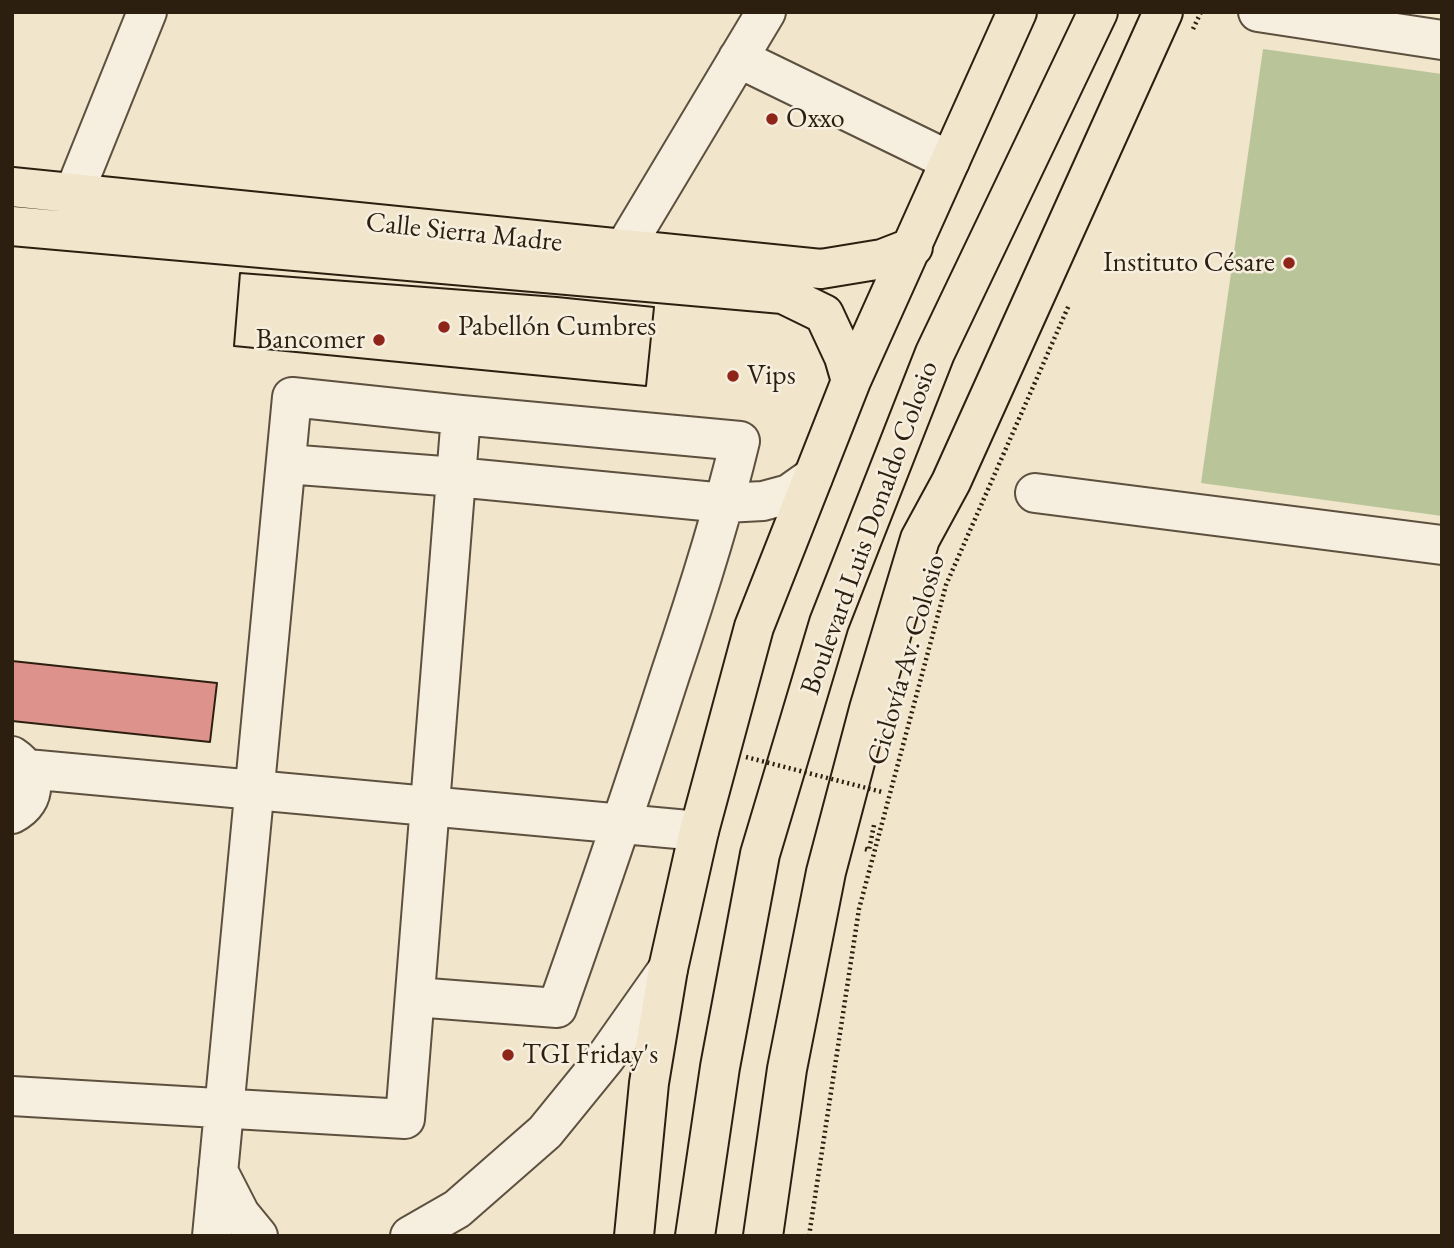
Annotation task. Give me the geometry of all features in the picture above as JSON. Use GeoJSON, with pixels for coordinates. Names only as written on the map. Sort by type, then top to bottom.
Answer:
{"type":"FeatureCollection","features":[{"type":"Feature","properties":{"kind":"main road"},"geometry":{"type":"LineString","coordinates":[[634,1236],[649,1083],[668,969],[699,831],[754,627],[851,381],[1017,12]]}},
{"type":"Feature","properties":{"kind":"main road","name":"Boulevard Luis Donaldo Colosio"},"geometry":{"type":"LineString","coordinates":[[695,1236],[720,1067],[760,854],[829,623],[935,353],[1098,12]]}},
{"type":"Feature","properties":{"kind":"main road","name":"Boulevard Luis Donaldo Colosio"},"geometry":{"type":"LineString","coordinates":[[763,1236],[787,1069],[826,872],[869,709],[920,539],[951,482],[1177,24]]}},
{"type":"Feature","properties":{"kind":"main road","name":"Calle Sierra Madre"},"geometry":{"type":"LineString","coordinates":[[12,187],[624,249],[785,280],[824,314],[844,358],[851,381]]}},
{"type":"Feature","properties":{"kind":"main road","name":"Calle Sierra Madre"},"geometry":{"type":"LineString","coordinates":[[12,226],[785,280],[821,269],[882,259],[912,247]]}},
{"type":"Feature","properties":{"kind":"street"},"geometry":{"type":"LineString","coordinates":[[74,193],[147,12]]}},
{"type":"Feature","properties":{"kind":"street"},"geometry":{"type":"LineString","coordinates":[[624,249],[766,12]]}},
{"type":"Feature","properties":{"kind":"street"},"geometry":{"type":"LineString","coordinates":[[1258,12],[1442,40]]}},
{"type":"Feature","properties":{"kind":"street"},"geometry":{"type":"LineString","coordinates":[[738,58],[950,161]]}},
{"type":"Feature","properties":{"kind":"street"},"geometry":{"type":"LineString","coordinates":[[212,1236],[292,397],[740,441],[725,503],[622,825],[557,1008],[415,996]]}},
{"type":"Feature","properties":{"kind":"street"},"geometry":{"type":"LineString","coordinates":[[12,1096],[405,1119],[461,415]]}},
{"type":"Feature","properties":{"kind":"street"},"geometry":{"type":"LineString","coordinates":[[286,464],[725,503],[763,501],[789,494],[813,477]]}},
{"type":"Feature","properties":{"kind":"street"},"geometry":{"type":"LineString","coordinates":[[1035,493],[1442,545]]}},
{"type":"Feature","properties":{"kind":"street"},"geometry":{"type":"LineString","coordinates":[[20,763],[255,790],[699,831]]}},
{"type":"Feature","properties":{"kind":"street"},"geometry":{"type":"LineString","coordinates":[[12,814],[29,798],[31,788],[30,778],[20,763]]}},
{"type":"Feature","properties":{"kind":"street"},"geometry":{"type":"LineString","coordinates":[[410,1236],[457,1209],[545,1132],[606,1057],[668,969]]}},
{"type":"Feature","properties":{"kind":"street"},"geometry":{"type":"LineString","coordinates":[[218,1171],[240,1214],[258,1236]]}},
{"type":"Feature","properties":{"kind":"path"},"geometry":{"type":"LineString","coordinates":[[1177,24],[1201,12]]}},
{"type":"Feature","properties":{"kind":"path","name":"Ciclovía Av. Colosio"},"geometry":{"type":"LineString","coordinates":[[809,1236],[859,909],[946,585],[1073,296]]}},
{"type":"Feature","properties":{"kind":"path"},"geometry":{"type":"LineString","coordinates":[[746,757],[882,792]]}},
{"type":"Feature","properties":{"kind":"green space"},"geometry":{"type":"Polygon","coordinates":[[[1263,49],[1442,74],[1442,516],[1201,483],[1263,49]]]}},
{"type":"Feature","properties":{"kind":"building","name":"Pabellón Cumbres"},"geometry":{"type":"Polygon","coordinates":[[[240,273],[654,307],[646,386],[234,346],[240,273]]]}},
{"type":"Feature","properties":{"kind":"building","name":"Pabellón Cumbres"},"geometry":{"type":"Polygon","coordinates":[[[240,273],[654,307],[646,386],[234,346],[240,273]]]}},
{"type":"Feature","properties":{"kind":"building"},"geometry":{"type":"Polygon","coordinates":[[[12,661],[217,683],[210,742],[12,721],[12,661]]]}},
{"type":"Feature","properties":{"kind":"place","name":"Oxxo"},"geometry":{"type":"Point","coordinates":[772,119]}},
{"type":"Feature","properties":{"kind":"place","name":"Instituto Césare"},"geometry":{"type":"Point","coordinates":[1289,263]}},
{"type":"Feature","properties":{"kind":"place","name":"Pabellón Cumbres"},"geometry":{"type":"Point","coordinates":[444,327]}},
{"type":"Feature","properties":{"kind":"place","name":"Bancomer"},"geometry":{"type":"Point","coordinates":[379,340]}},
{"type":"Feature","properties":{"kind":"place","name":"Vips"},"geometry":{"type":"Point","coordinates":[733,376]}},
{"type":"Feature","properties":{"kind":"place","name":"TGI Friday's"},"geometry":{"type":"Point","coordinates":[508,1055]}}]}
